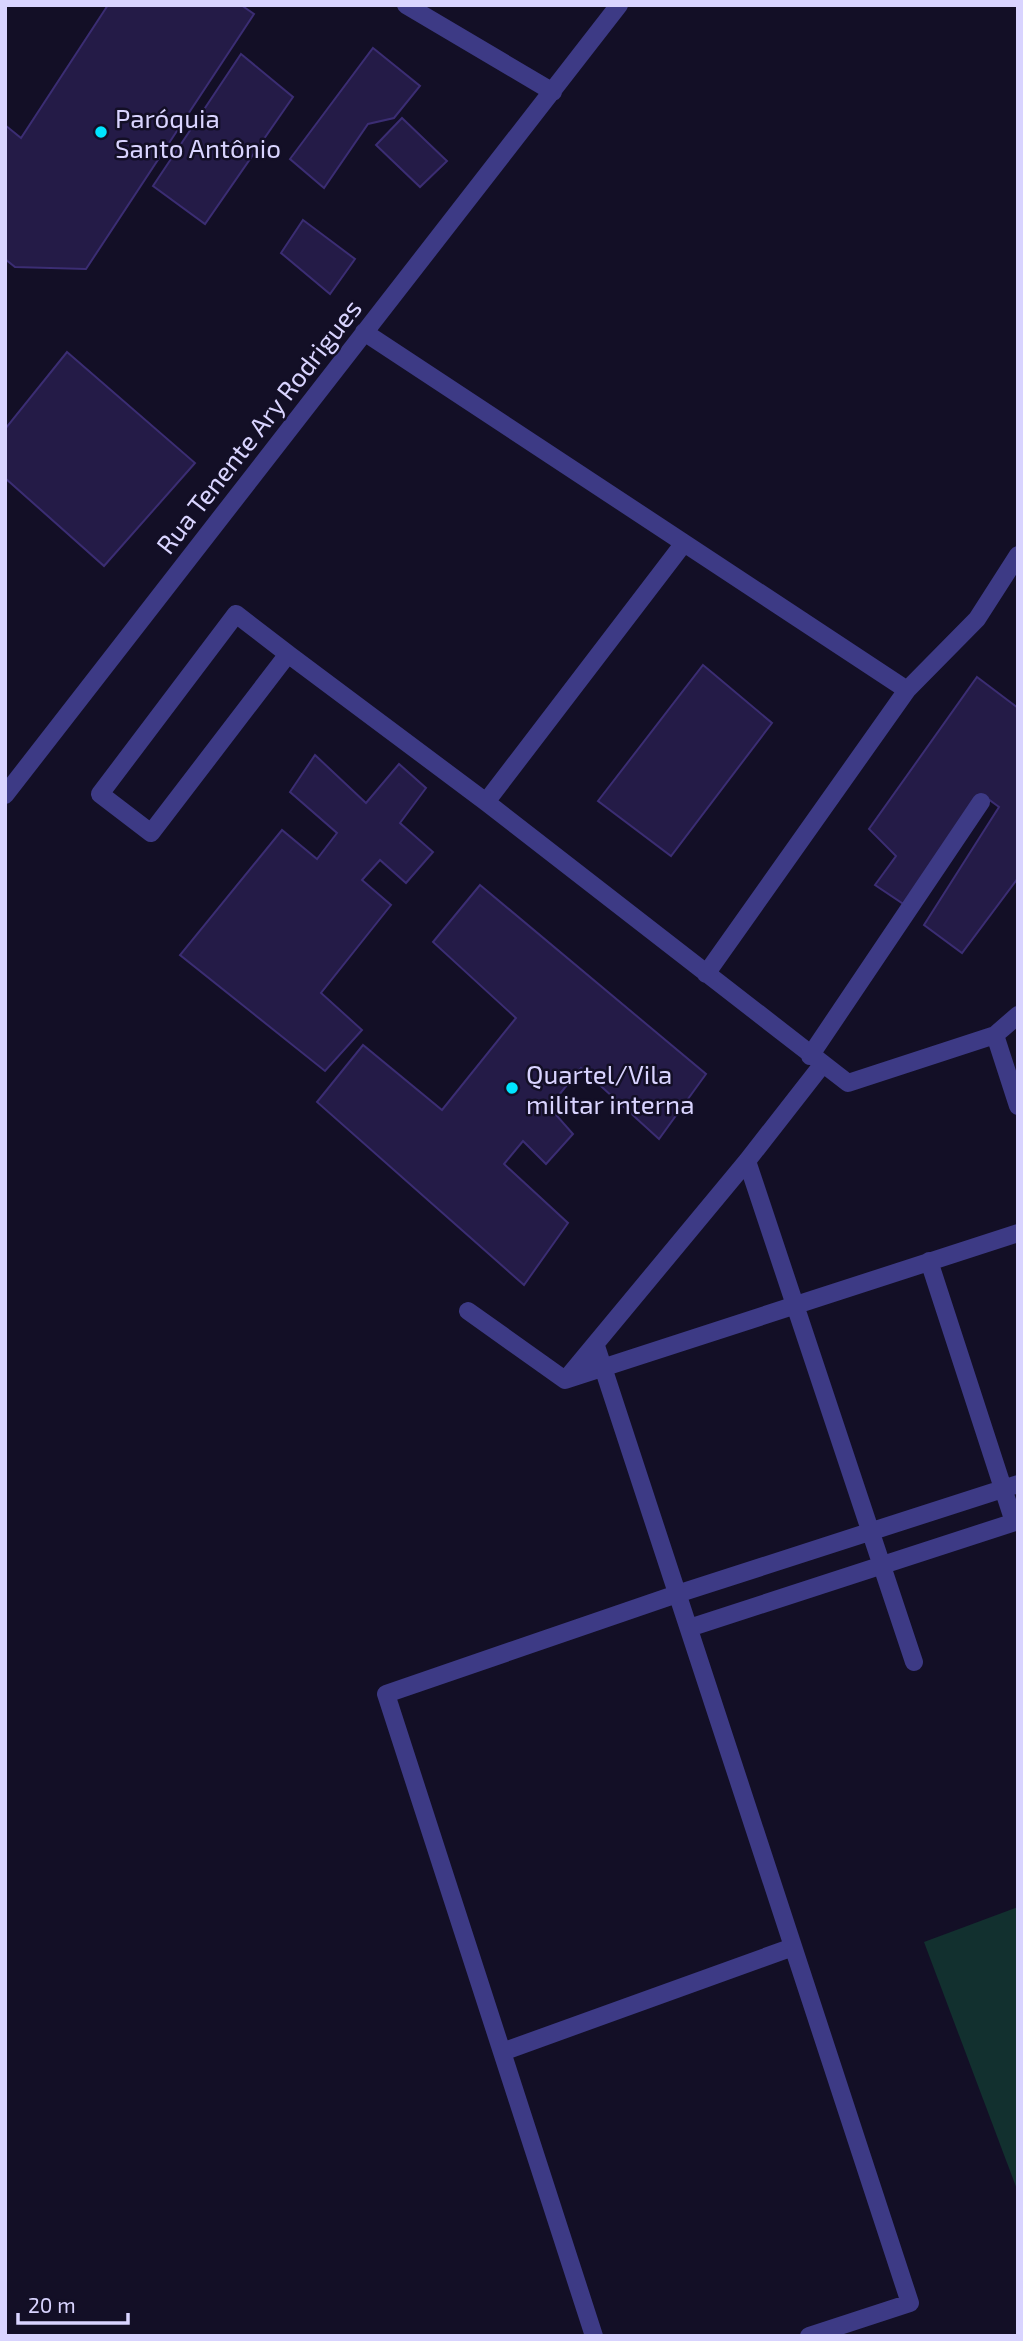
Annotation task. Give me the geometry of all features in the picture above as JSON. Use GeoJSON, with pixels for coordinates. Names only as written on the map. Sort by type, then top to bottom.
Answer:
{"type":"FeatureCollection","features":[{"type":"Feature","properties":{"kind":"street"},"geometry":{"type":"LineString","coordinates":[[407,5],[553,92]]}},
{"type":"Feature","properties":{"kind":"street","name":"Rua Tenente Ary Rodrigues"},"geometry":{"type":"LineString","coordinates":[[5,795],[619,5]]}},
{"type":"Feature","properties":{"kind":"street"},"geometry":{"type":"LineString","coordinates":[[364,332],[907,690]]}},
{"type":"Feature","properties":{"kind":"street"},"geometry":{"type":"LineString","coordinates":[[486,802],[684,543]]}},
{"type":"Feature","properties":{"kind":"street"},"geometry":{"type":"LineString","coordinates":[[706,974],[907,690],[977,619],[1018,555]]}},
{"type":"Feature","properties":{"kind":"street"},"geometry":{"type":"LineString","coordinates":[[288,654],[151,833],[100,794],[236,614],[486,802],[816,1061],[848,1083],[995,1035],[1018,1015]]}},
{"type":"Feature","properties":{"kind":"street"},"geometry":{"type":"LineString","coordinates":[[565,1380],[596,1346],[747,1161],[816,1061],[981,802]]}},
{"type":"Feature","properties":{"kind":"street"},"geometry":{"type":"LineString","coordinates":[[995,1035],[1018,1106]]}},
{"type":"Feature","properties":{"kind":"street"},"geometry":{"type":"LineString","coordinates":[[747,1161],[797,1304],[914,1662]]}},
{"type":"Feature","properties":{"kind":"street"},"geometry":{"type":"LineString","coordinates":[[565,1380],[1018,1233]]}},
{"type":"Feature","properties":{"kind":"street"},"geometry":{"type":"LineString","coordinates":[[689,1628],[1016,1521],[1010,1486],[929,1261]]}},
{"type":"Feature","properties":{"kind":"street"},"geometry":{"type":"LineString","coordinates":[[468,1311],[565,1380]]}},
{"type":"Feature","properties":{"kind":"street"},"geometry":{"type":"LineString","coordinates":[[596,1346],[909,2302],[809,2336]]}},
{"type":"Feature","properties":{"kind":"street"},"geometry":{"type":"LineString","coordinates":[[594,2336],[386,1694],[677,1594],[1010,1486]]}},
{"type":"Feature","properties":{"kind":"street"},"geometry":{"type":"LineString","coordinates":[[502,2052],[793,1947]]}},
{"type":"Feature","properties":{"kind":"green space"},"geometry":{"type":"Polygon","coordinates":[[[1018,1907],[1018,2192],[924,1942],[1018,1907]]]}},
{"type":"Feature","properties":{"kind":"building","name":"Paróquia Santo Antônio"},"geometry":{"type":"Polygon","coordinates":[[[108,5],[241,5],[254,14],[86,269],[15,267],[5,259],[5,125],[21,138],[108,5]]]}},
{"type":"Feature","properties":{"kind":"building"},"geometry":{"type":"Polygon","coordinates":[[[373,48],[420,86],[394,118],[368,124],[324,188],[290,159],[373,48]]]}},
{"type":"Feature","properties":{"kind":"building"},"geometry":{"type":"Polygon","coordinates":[[[241,54],[293,97],[205,224],[153,186],[241,54]]]}},
{"type":"Feature","properties":{"kind":"building"},"geometry":{"type":"Polygon","coordinates":[[[402,118],[447,161],[420,187],[376,145],[402,118]]]}},
{"type":"Feature","properties":{"kind":"building"},"geometry":{"type":"Polygon","coordinates":[[[303,220],[355,259],[330,294],[281,253],[303,220]]]}},
{"type":"Feature","properties":{"kind":"building"},"geometry":{"type":"Polygon","coordinates":[[[67,352],[195,463],[104,566],[5,478],[5,429],[67,352]]]}},
{"type":"Feature","properties":{"kind":"building"},"geometry":{"type":"Polygon","coordinates":[[[703,665],[772,723],[671,856],[598,801],[703,665]]]}},
{"type":"Feature","properties":{"kind":"building"},"geometry":{"type":"Polygon","coordinates":[[[977,677],[1018,708],[1018,878],[962,953],[924,925],[999,807],[984,796],[908,907],[875,885],[896,856],[869,829],[977,677]]]}},
{"type":"Feature","properties":{"kind":"building"},"geometry":{"type":"Polygon","coordinates":[[[315,755],[366,803],[399,764],[426,788],[400,823],[433,852],[406,883],[380,860],[362,880],[391,905],[321,993],[362,1030],[325,1071],[180,955],[282,830],[317,859],[337,833],[290,792],[315,755]]]}},
{"type":"Feature","properties":{"kind":"building","name":"Quartel/Vila militar interna"},"geometry":{"type":"Polygon","coordinates":[[[480,885],[706,1074],[659,1139],[581,1068],[549,1107],[573,1134],[546,1164],[523,1141],[504,1164],[568,1223],[524,1285],[317,1102],[363,1045],[442,1110],[516,1018],[433,942],[480,885]]]}},
{"type":"Feature","properties":{"kind":"place","name":"Paróquia Santo Antônio"},"geometry":{"type":"Point","coordinates":[101,132]}},
{"type":"Feature","properties":{"kind":"place","name":"Quartel/Vila militar interna"},"geometry":{"type":"Point","coordinates":[512,1088]}}]}
